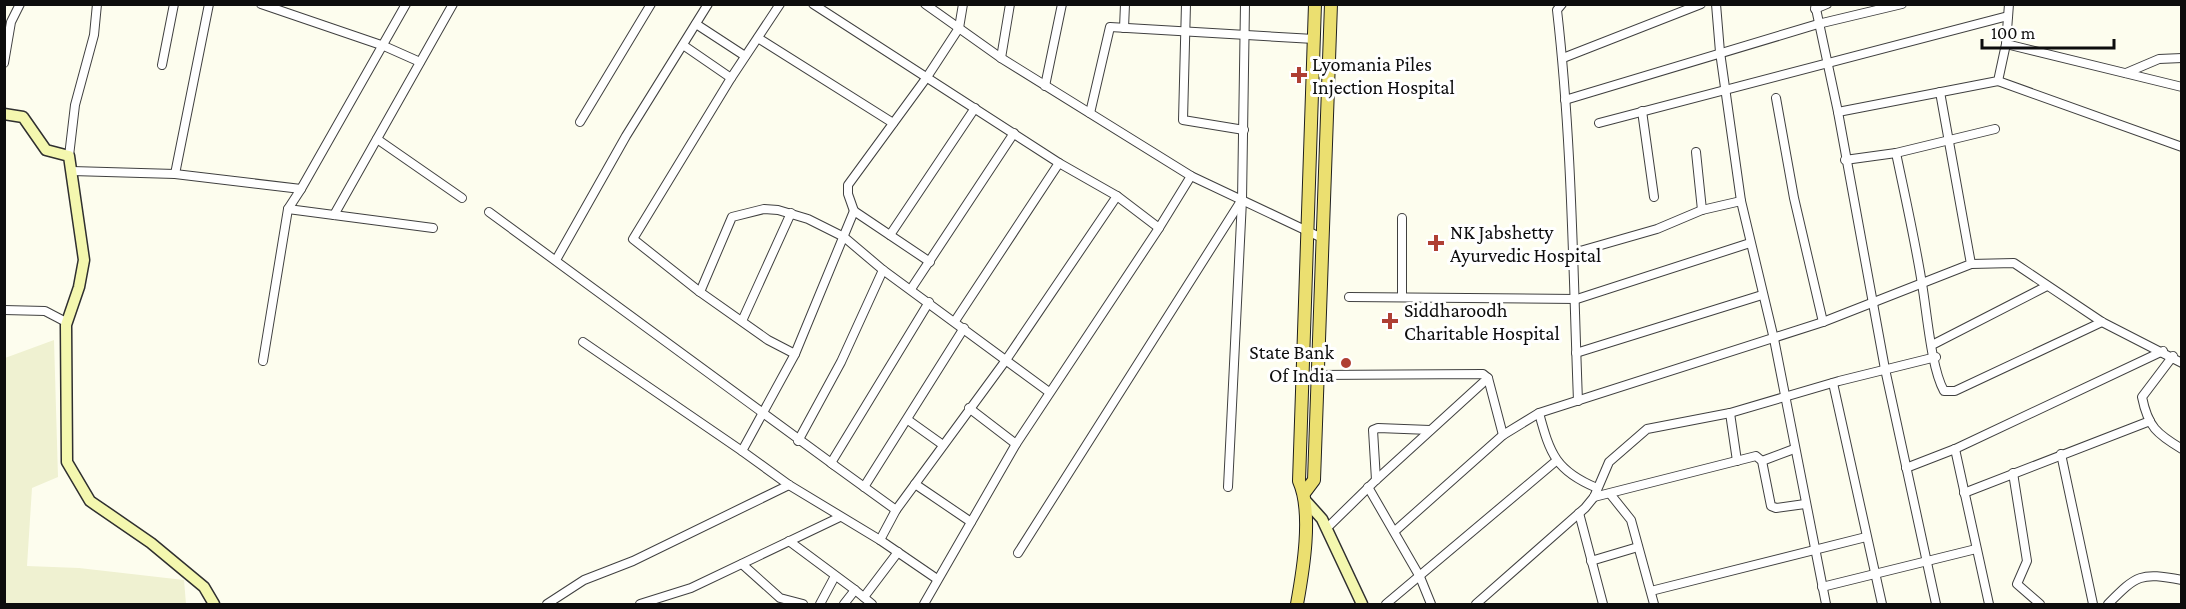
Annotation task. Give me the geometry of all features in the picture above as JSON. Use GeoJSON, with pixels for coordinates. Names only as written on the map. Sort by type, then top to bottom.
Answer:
{"type":"FeatureCollection","features":[{"type":"Feature","properties":{"kind":"main road"},"geometry":{"type":"LineString","coordinates":[[1297,604],[1303,562],[1305,496],[1299,481],[1315,4]]}},
{"type":"Feature","properties":{"kind":"main road"},"geometry":{"type":"LineString","coordinates":[[1305,496],[1314,480],[1331,4]]}},
{"type":"Feature","properties":{"kind":"street"},"geometry":{"type":"LineString","coordinates":[[4,63],[11,22],[20,4]]}},
{"type":"Feature","properties":{"kind":"street"},"geometry":{"type":"LineString","coordinates":[[97,4],[94,35],[75,105],[69,156],[84,260],[79,287],[66,322],[68,465],[90,501],[151,543],[204,587],[214,604]]}},
{"type":"Feature","properties":{"kind":"street"},"geometry":{"type":"LineString","coordinates":[[162,65],[174,4]]}},
{"type":"Feature","properties":{"kind":"street"},"geometry":{"type":"LineString","coordinates":[[175,174],[209,4]]}},
{"type":"Feature","properties":{"kind":"street"},"geometry":{"type":"LineString","coordinates":[[261,4],[384,46],[420,62]]}},
{"type":"Feature","properties":{"kind":"street"},"geometry":{"type":"LineString","coordinates":[[263,361],[288,209],[384,46],[406,4]]}},
{"type":"Feature","properties":{"kind":"street"},"geometry":{"type":"LineString","coordinates":[[334,215],[453,4]]}},
{"type":"Feature","properties":{"kind":"street"},"geometry":{"type":"LineString","coordinates":[[580,122],[651,4]]}},
{"type":"Feature","properties":{"kind":"street"},"geometry":{"type":"LineString","coordinates":[[556,260],[626,136],[708,4]]}},
{"type":"Feature","properties":{"kind":"street"},"geometry":{"type":"LineString","coordinates":[[780,4],[731,78],[633,239],[700,292],[768,340],[795,354]]}},
{"type":"Feature","properties":{"kind":"street"},"geometry":{"type":"LineString","coordinates":[[813,4],[1059,164],[1117,196],[1159,228]]}},
{"type":"Feature","properties":{"kind":"street"},"geometry":{"type":"LineString","coordinates":[[925,4],[1001,58],[1191,176],[1322,238]]}},
{"type":"Feature","properties":{"kind":"street"},"geometry":{"type":"LineString","coordinates":[[930,262],[854,211],[847,191],[848,185],[927,77],[959,28],[963,4]]}},
{"type":"Feature","properties":{"kind":"street"},"geometry":{"type":"LineString","coordinates":[[1001,58],[1010,4]]}},
{"type":"Feature","properties":{"kind":"street"},"geometry":{"type":"LineString","coordinates":[[1045,86],[1062,4]]}},
{"type":"Feature","properties":{"kind":"street"},"geometry":{"type":"LineString","coordinates":[[1124,28],[1125,4]]}},
{"type":"Feature","properties":{"kind":"street"},"geometry":{"type":"LineString","coordinates":[[1186,4],[1184,121],[1244,130]]}},
{"type":"Feature","properties":{"kind":"street"},"geometry":{"type":"LineString","coordinates":[[1228,487],[1242,200],[1245,4]]}},
{"type":"Feature","properties":{"kind":"street"},"geometry":{"type":"LineString","coordinates":[[1562,4],[1557,10],[1563,58],[1577,299],[1578,401]]}},
{"type":"Feature","properties":{"kind":"street"},"geometry":{"type":"LineString","coordinates":[[1563,58],[1701,4]]}},
{"type":"Feature","properties":{"kind":"street"},"geometry":{"type":"LineString","coordinates":[[1716,4],[1720,52],[1741,201],[1774,339],[1826,604]]}},
{"type":"Feature","properties":{"kind":"street"},"geometry":{"type":"LineString","coordinates":[[1827,4],[1815,7],[1818,24],[1838,112],[1885,369],[1936,604]]}},
{"type":"Feature","properties":{"kind":"street"},"geometry":{"type":"LineString","coordinates":[[1565,100],[1818,24],[1902,4]]}},
{"type":"Feature","properties":{"kind":"street"},"geometry":{"type":"LineString","coordinates":[[1998,81],[2006,44],[2009,4]]}},
{"type":"Feature","properties":{"kind":"street"},"geometry":{"type":"LineString","coordinates":[[1599,123],[2008,16]]}},
{"type":"Feature","properties":{"kind":"street"},"geometry":{"type":"LineString","coordinates":[[696,24],[745,56]]}},
{"type":"Feature","properties":{"kind":"street"},"geometry":{"type":"LineString","coordinates":[[1090,113],[1110,27],[1314,39]]}},
{"type":"Feature","properties":{"kind":"street"},"geometry":{"type":"LineString","coordinates":[[758,38],[893,123]]}},
{"type":"Feature","properties":{"kind":"street"},"geometry":{"type":"LineString","coordinates":[[2006,44],[2181,87]]}},
{"type":"Feature","properties":{"kind":"street"},"geometry":{"type":"LineString","coordinates":[[683,45],[731,78]]}},
{"type":"Feature","properties":{"kind":"street"},"geometry":{"type":"LineString","coordinates":[[2125,73],[2159,59],[2181,58]]}},
{"type":"Feature","properties":{"kind":"street"},"geometry":{"type":"LineString","coordinates":[[1838,112],[1998,81],[2181,147]]}},
{"type":"Feature","properties":{"kind":"street"},"geometry":{"type":"LineString","coordinates":[[1940,92],[1947,141],[1971,264]]}},
{"type":"Feature","properties":{"kind":"street"},"geometry":{"type":"LineString","coordinates":[[1776,98],[1794,198],[1823,322]]}},
{"type":"Feature","properties":{"kind":"street"},"geometry":{"type":"LineString","coordinates":[[890,235],[975,108]]}},
{"type":"Feature","properties":{"kind":"street"},"geometry":{"type":"LineString","coordinates":[[1642,111],[1654,197]]}},
{"type":"Feature","properties":{"kind":"street"},"geometry":{"type":"LineString","coordinates":[[4,114],[23,117],[46,150],[69,156]]}},
{"type":"Feature","properties":{"kind":"street"},"geometry":{"type":"LineString","coordinates":[[1845,160],[1896,153],[1995,129]]}},
{"type":"Feature","properties":{"kind":"street"},"geometry":{"type":"LineString","coordinates":[[911,289],[1014,133]]}},
{"type":"Feature","properties":{"kind":"street"},"geometry":{"type":"LineString","coordinates":[[377,139],[462,198]]}},
{"type":"Feature","properties":{"kind":"street"},"geometry":{"type":"LineString","coordinates":[[1696,152],[1702,210]]}},
{"type":"Feature","properties":{"kind":"street"},"geometry":{"type":"LineString","coordinates":[[1896,153],[1932,345],[1940,383],[1944,391],[1955,391],[2102,322]]}},
{"type":"Feature","properties":{"kind":"street"},"geometry":{"type":"LineString","coordinates":[[955,321],[1059,164]]}},
{"type":"Feature","properties":{"kind":"street"},"geometry":{"type":"LineString","coordinates":[[72,171],[175,174],[301,189]]}},
{"type":"Feature","properties":{"kind":"street"},"geometry":{"type":"LineString","coordinates":[[924,604],[1016,444],[1191,176]]}},
{"type":"Feature","properties":{"kind":"street"},"geometry":{"type":"LineString","coordinates":[[880,540],[896,510],[1006,360],[1117,196]]}},
{"type":"Feature","properties":{"kind":"street"},"geometry":{"type":"LineString","coordinates":[[1018,554],[1242,200]]}},
{"type":"Feature","properties":{"kind":"street"},"geometry":{"type":"LineString","coordinates":[[1573,253],[1657,229],[1702,210],[1741,201]]}},
{"type":"Feature","properties":{"kind":"street"},"geometry":{"type":"LineString","coordinates":[[288,209],[433,228]]}},
{"type":"Feature","properties":{"kind":"street"},"geometry":{"type":"LineString","coordinates":[[700,292],[732,217],[764,209],[792,213],[844,237],[883,270],[930,302],[1049,392]]}},
{"type":"Feature","properties":{"kind":"street"},"geometry":{"type":"LineString","coordinates":[[742,451],[795,354],[854,211]]}},
{"type":"Feature","properties":{"kind":"street"},"geometry":{"type":"LineString","coordinates":[[489,212],[798,441],[896,510]]}},
{"type":"Feature","properties":{"kind":"street"},"geometry":{"type":"LineString","coordinates":[[742,321],[792,213]]}},
{"type":"Feature","properties":{"kind":"street"},"geometry":{"type":"LineString","coordinates":[[1402,218],[1402,297]]}},
{"type":"Feature","properties":{"kind":"street"},"geometry":{"type":"LineString","coordinates":[[1349,297],[1577,299],[1750,243]]}},
{"type":"Feature","properties":{"kind":"street"},"geometry":{"type":"LineString","coordinates":[[1395,531],[1503,435],[1539,413],[1774,339],[1971,264],[2014,263],[2102,322],[2173,356],[2181,363]]}},
{"type":"Feature","properties":{"kind":"street"},"geometry":{"type":"LineString","coordinates":[[798,441],[841,362],[883,270]]}},
{"type":"Feature","properties":{"kind":"street"},"geometry":{"type":"LineString","coordinates":[[1932,345],[2048,286]]}},
{"type":"Feature","properties":{"kind":"street"},"geometry":{"type":"LineString","coordinates":[[1576,353],[1762,295]]}},
{"type":"Feature","properties":{"kind":"street"},"geometry":{"type":"LineString","coordinates":[[834,465],[831,463],[930,302]]}},
{"type":"Feature","properties":{"kind":"street"},"geometry":{"type":"LineString","coordinates":[[4,310],[45,311],[66,322]]}},
{"type":"Feature","properties":{"kind":"street"},"geometry":{"type":"LineString","coordinates":[[864,487],[964,328]]}},
{"type":"Feature","properties":{"kind":"street"},"geometry":{"type":"LineString","coordinates":[[583,342],[789,485],[880,540],[937,579]]}},
{"type":"Feature","properties":{"kind":"street"},"geometry":{"type":"LineString","coordinates":[[1906,468],[1955,449],[2163,351]]}},
{"type":"Feature","properties":{"kind":"street"},"geometry":{"type":"LineString","coordinates":[[2173,356],[2142,397],[2150,422],[2163,439],[2181,449]]}},
{"type":"Feature","properties":{"kind":"street"},"geometry":{"type":"LineString","coordinates":[[1476,604],[1579,513],[1594,497],[1609,462],[1647,429],[1730,413],[1935,357]]}},
{"type":"Feature","properties":{"kind":"street"},"geometry":{"type":"LineString","coordinates":[[1317,375],[1480,373],[1488,378],[1503,435]]}},
{"type":"Feature","properties":{"kind":"street"},"geometry":{"type":"LineString","coordinates":[[1327,528],[1368,487],[1488,378]]}},
{"type":"Feature","properties":{"kind":"street"},"geometry":{"type":"LineString","coordinates":[[1833,383],[1882,604]]}},
{"type":"Feature","properties":{"kind":"street"},"geometry":{"type":"LineString","coordinates":[[969,408],[1016,444]]}},
{"type":"Feature","properties":{"kind":"street"},"geometry":{"type":"LineString","coordinates":[[1539,413],[1548,445],[1556,461],[1576,479],[1597,488]]}},
{"type":"Feature","properties":{"kind":"street"},"geometry":{"type":"LineString","coordinates":[[1730,413],[1737,461]]}},
{"type":"Feature","properties":{"kind":"street"},"geometry":{"type":"LineString","coordinates":[[908,420],[944,445]]}},
{"type":"Feature","properties":{"kind":"street"},"geometry":{"type":"LineString","coordinates":[[1964,493],[2061,454],[2150,422]]}},
{"type":"Feature","properties":{"kind":"street"},"geometry":{"type":"LineString","coordinates":[[1376,480],[1373,430],[1378,428],[1430,430]]}},
{"type":"Feature","properties":{"kind":"street"},"geometry":{"type":"LineString","coordinates":[[1762,461],[1794,449]]}},
{"type":"Feature","properties":{"kind":"street"},"geometry":{"type":"LineString","coordinates":[[1955,449],[1989,604]]}},
{"type":"Feature","properties":{"kind":"street"},"geometry":{"type":"LineString","coordinates":[[2061,454],[2093,604]]}},
{"type":"Feature","properties":{"kind":"street"},"geometry":{"type":"LineString","coordinates":[[1594,497],[1611,495],[1756,456],[1762,461],[1771,506],[1776,508],[1805,504]]}},
{"type":"Feature","properties":{"kind":"street"},"geometry":{"type":"LineString","coordinates":[[1386,604],[1556,461]]}},
{"type":"Feature","properties":{"kind":"street"},"geometry":{"type":"LineString","coordinates":[[2013,473],[2027,561],[2017,584],[2040,604]]}},
{"type":"Feature","properties":{"kind":"street"},"geometry":{"type":"LineString","coordinates":[[915,484],[971,522]]}},
{"type":"Feature","properties":{"kind":"street"},"geometry":{"type":"LineString","coordinates":[[547,604],[585,580],[633,561],[789,485]]}},
{"type":"Feature","properties":{"kind":"street"},"geometry":{"type":"LineString","coordinates":[[1368,487],[1420,577],[1431,604]]}},
{"type":"Feature","properties":{"kind":"street"},"geometry":{"type":"LineString","coordinates":[[1611,495],[1631,520],[1654,604]]}},
{"type":"Feature","properties":{"kind":"street"},"geometry":{"type":"LineString","coordinates":[[1305,496],[1327,528],[1362,604]]}},
{"type":"Feature","properties":{"kind":"street"},"geometry":{"type":"LineString","coordinates":[[1579,513],[1603,604]]}},
{"type":"Feature","properties":{"kind":"street"},"geometry":{"type":"LineString","coordinates":[[640,604],[656,601],[691,588],[840,517]]}},
{"type":"Feature","properties":{"kind":"street"},"geometry":{"type":"LineString","coordinates":[[1651,591],[1866,537]]}},
{"type":"Feature","properties":{"kind":"street"},"geometry":{"type":"LineString","coordinates":[[789,541],[872,604]]}},
{"type":"Feature","properties":{"kind":"street"},"geometry":{"type":"LineString","coordinates":[[1591,561],[1638,547]]}},
{"type":"Feature","properties":{"kind":"street"},"geometry":{"type":"LineString","coordinates":[[1822,587],[1976,549]]}},
{"type":"Feature","properties":{"kind":"street"},"geometry":{"type":"LineString","coordinates":[[864,597],[898,552]]}},
{"type":"Feature","properties":{"kind":"street"},"geometry":{"type":"LineString","coordinates":[[742,564],[780,598],[803,604]]}},
{"type":"Feature","properties":{"kind":"street"},"geometry":{"type":"LineString","coordinates":[[2108,604],[2138,578],[2156,575],[2181,580]]}},
{"type":"Feature","properties":{"kind":"street"},"geometry":{"type":"LineString","coordinates":[[820,604],[835,576]]}},
{"type":"Feature","properties":{"kind":"street"},"geometry":{"type":"LineString","coordinates":[[844,604],[855,590]]}},
{"type":"Feature","properties":{"kind":"green space"},"geometry":{"type":"Polygon","coordinates":[[[54,340],[58,477],[32,488],[27,566],[79,568],[184,580],[186,604],[5,604],[5,358],[54,340]]]}},
{"type":"Feature","properties":{"kind":"place","name":"Lyomania Piles Injection Hospital"},"geometry":{"type":"Point","coordinates":[1299,75]}},
{"type":"Feature","properties":{"kind":"place","name":"NK Jabshetty Ayurvedic Hospital"},"geometry":{"type":"Point","coordinates":[1436,243]}},
{"type":"Feature","properties":{"kind":"place","name":"Siddharoodh Charitable Hospital"},"geometry":{"type":"Point","coordinates":[1390,321]}},
{"type":"Feature","properties":{"kind":"place","name":"State Bank Of India"},"geometry":{"type":"Point","coordinates":[1346,363]}}]}
